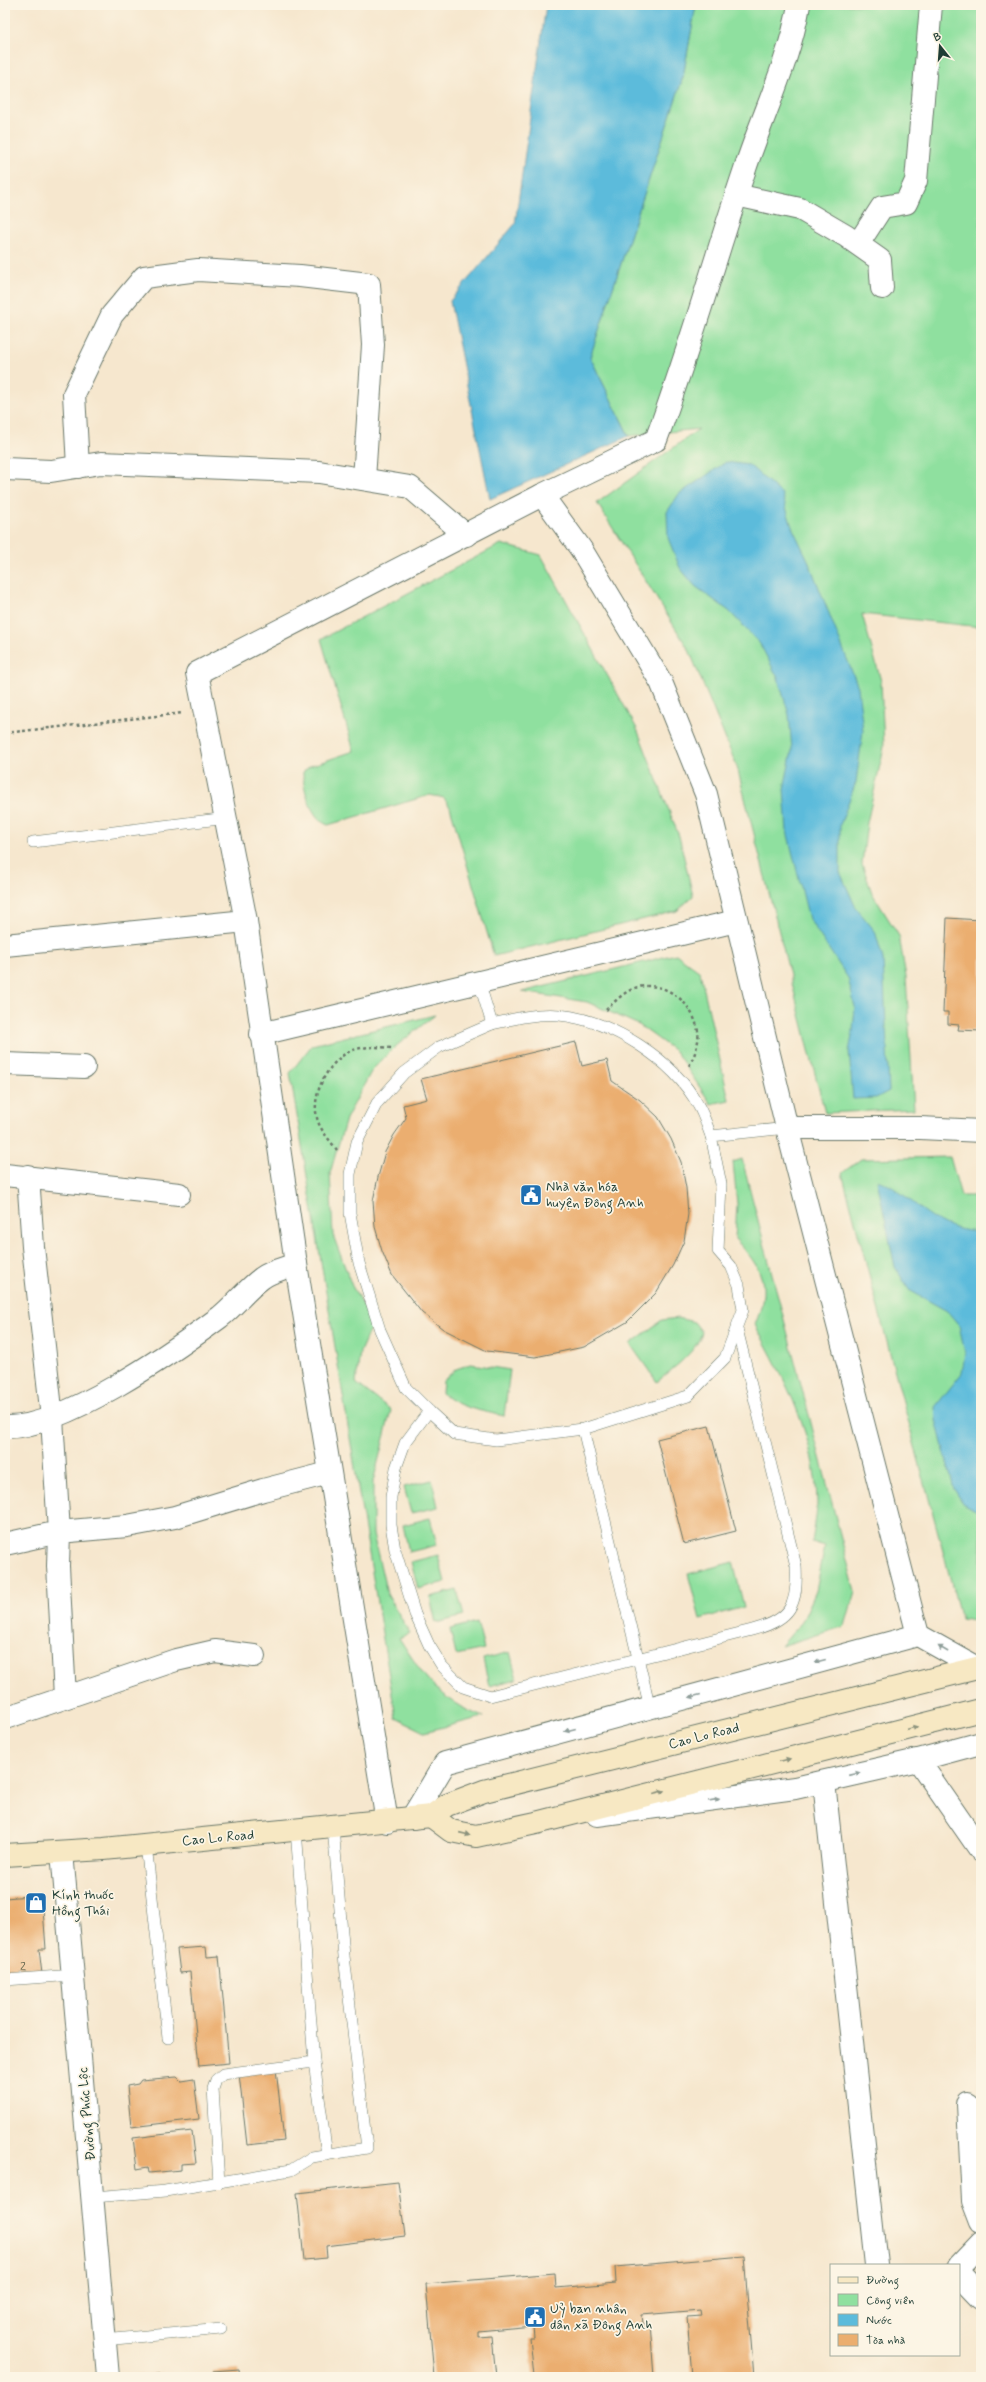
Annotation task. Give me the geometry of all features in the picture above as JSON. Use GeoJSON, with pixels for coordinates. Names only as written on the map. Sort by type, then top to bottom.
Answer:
{"type":"FeatureCollection","features":[{"type":"Feature","properties":{"kind":"main road","name":"Cao Lo Road"},"geometry":{"type":"LineString","coordinates":[[5,1855],[146,1845],[387,1822],[422,1817],[447,1805],[484,1791],[979,1668]]}},
{"type":"Feature","properties":{"kind":"main road"},"geometry":{"type":"LineString","coordinates":[[422,1817],[451,1831],[476,1836],[536,1823],[981,1710]]}},
{"type":"Feature","properties":{"kind":"street"},"geometry":{"type":"LineString","coordinates":[[387,1822],[296,1264],[286,1188],[261,1034],[246,921],[206,711],[197,673],[542,495],[656,440],[674,390],[736,194],[785,62],[799,5]]}},
{"type":"Feature","properties":{"kind":"street"},"geometry":{"type":"LineString","coordinates":[[858,244],[882,207],[906,203],[916,181],[931,5]]}},
{"type":"Feature","properties":{"kind":"street"},"geometry":{"type":"LineString","coordinates":[[736,194],[800,209],[858,244],[880,260],[882,288]]}},
{"type":"Feature","properties":{"kind":"street"},"geometry":{"type":"LineString","coordinates":[[78,467],[74,394],[112,315],[144,277],[198,270],[300,276],[369,284],[373,345],[364,479]]}},
{"type":"Feature","properties":{"kind":"street"},"geometry":{"type":"LineString","coordinates":[[5,469],[51,472],[101,463],[319,472],[410,487],[466,535]]}},
{"type":"Feature","properties":{"kind":"street"},"geometry":{"type":"LineString","coordinates":[[542,495],[581,548],[661,682],[706,794],[787,1128],[918,1634]]}},
{"type":"Feature","properties":{"kind":"street"},"geometry":{"type":"LineString","coordinates":[[5,944],[246,921]]}},
{"type":"Feature","properties":{"kind":"street"},"geometry":{"type":"LineString","coordinates":[[261,1034],[736,921]]}},
{"type":"Feature","properties":{"kind":"street"},"geometry":{"type":"LineString","coordinates":[[5,1064],[84,1067]]}},
{"type":"Feature","properties":{"kind":"street"},"geometry":{"type":"LineString","coordinates":[[787,1128],[920,1128],[981,1131]]}},
{"type":"Feature","properties":{"kind":"street"},"geometry":{"type":"LineString","coordinates":[[5,1175],[28,1176],[179,1194]]}},
{"type":"Feature","properties":{"kind":"street"},"geometry":{"type":"LineString","coordinates":[[28,1176],[33,1247],[52,1418],[59,1532],[58,1566],[65,1697]]}},
{"type":"Feature","properties":{"kind":"street"},"geometry":{"type":"LineString","coordinates":[[5,1427],[52,1418],[137,1373],[189,1340],[235,1305],[262,1277],[296,1264]]}},
{"type":"Feature","properties":{"kind":"street"},"geometry":{"type":"LineString","coordinates":[[5,1544],[59,1532],[127,1526],[175,1517],[263,1490],[329,1473]]}},
{"type":"Feature","properties":{"kind":"street"},"geometry":{"type":"LineString","coordinates":[[422,1817],[445,1763],[918,1634],[979,1668]]}},
{"type":"Feature","properties":{"kind":"street"},"geometry":{"type":"LineString","coordinates":[[5,1718],[176,1660],[215,1651],[254,1656]]}},
{"type":"Feature","properties":{"kind":"street"},"geometry":{"type":"LineString","coordinates":[[536,1823],[703,1802],[824,1782],[918,1760],[981,1743]]}},
{"type":"Feature","properties":{"kind":"street"},"geometry":{"type":"LineString","coordinates":[[918,1760],[981,1851]]}},
{"type":"Feature","properties":{"kind":"street"},"geometry":{"type":"LineString","coordinates":[[824,1782],[876,2264]]}},
{"type":"Feature","properties":{"kind":"street","name":"Đường Phúc Lộc"},"geometry":{"type":"LineString","coordinates":[[62,1852],[94,2197],[108,2377]]}},
{"type":"Feature","properties":{"kind":"street"},"geometry":{"type":"LineString","coordinates":[[968,2104],[973,2201],[981,2222]]}},
{"type":"Feature","properties":{"kind":"street"},"geometry":{"type":"LineString","coordinates":[[960,2265],[981,2243]]}},
{"type":"Feature","properties":{"kind":"street"},"geometry":{"type":"LineString","coordinates":[[960,2275],[981,2297]]}},
{"type":"Feature","properties":{"kind":"lane"},"geometry":{"type":"LineString","coordinates":[[33,842],[227,818]]}},
{"type":"Feature","properties":{"kind":"lane"},"geometry":{"type":"LineString","coordinates":[[479,982],[492,1024]]}},
{"type":"Feature","properties":{"kind":"lane"},"geometry":{"type":"LineString","coordinates":[[558,1015],[584,1020],[631,1038],[672,1071],[698,1104],[712,1136],[721,1184],[718,1251],[731,1266],[739,1285],[743,1310],[725,1358],[688,1396],[583,1429],[496,1440],[454,1434],[406,1388],[380,1330],[359,1263],[350,1213],[350,1174],[357,1142],[378,1102],[404,1073],[439,1047],[492,1024],[515,1018],[558,1015]]}},
{"type":"Feature","properties":{"kind":"lane"},"geometry":{"type":"LineString","coordinates":[[712,1136],[787,1128]]}},
{"type":"Feature","properties":{"kind":"lane"},"geometry":{"type":"LineString","coordinates":[[429,1411],[405,1443],[391,1497],[391,1525],[395,1550],[415,1614],[428,1645],[442,1666],[463,1687],[490,1696],[772,1625],[785,1616],[794,1602],[797,1589],[796,1566],[737,1329]]}},
{"type":"Feature","properties":{"kind":"lane"},"geometry":{"type":"LineString","coordinates":[[583,1429],[650,1708]]}},
{"type":"Feature","properties":{"kind":"lane"},"geometry":{"type":"LineString","coordinates":[[94,2197],[165,2191],[219,2183],[291,2170],[312,2157],[367,2148],[344,1956],[332,1827]]}},
{"type":"Feature","properties":{"kind":"lane"},"geometry":{"type":"LineString","coordinates":[[296,1830],[314,2062],[327,2155]]}},
{"type":"Feature","properties":{"kind":"lane"},"geometry":{"type":"LineString","coordinates":[[146,1845],[168,2038]]}},
{"type":"Feature","properties":{"kind":"lane"},"geometry":{"type":"LineString","coordinates":[[5,1980],[74,1975]]}},
{"type":"Feature","properties":{"kind":"lane"},"geometry":{"type":"LineString","coordinates":[[219,2183],[213,2089],[216,2080],[223,2074],[314,2062]]}},
{"type":"Feature","properties":{"kind":"lane"},"geometry":{"type":"LineString","coordinates":[[104,2340],[221,2329]]}},
{"type":"Feature","properties":{"kind":"path"},"geometry":{"type":"LineString","coordinates":[[5,733],[206,711]]}},
{"type":"Feature","properties":{"kind":"path"},"geometry":{"type":"LineString","coordinates":[[606,1010],[618,998],[638,987],[659,987],[678,995],[692,1012],[698,1032],[694,1056],[688,1069]]}},
{"type":"Feature","properties":{"kind":"path"},"geometry":{"type":"LineString","coordinates":[[337,1150],[319,1124],[316,1095],[328,1069],[346,1053],[371,1046],[393,1048]]}},
{"type":"Feature","properties":{"kind":"green space"},"geometry":{"type":"Polygon","coordinates":[[[696,5],[981,5],[981,627],[862,614],[881,681],[884,747],[867,823],[862,864],[872,893],[899,936],[906,977],[914,1109],[825,1113],[737,767],[689,650],[597,503],[699,429],[629,436],[590,357],[683,77],[696,5]]]}},
{"type":"Feature","properties":{"kind":"green space"},"geometry":{"type":"Polygon","coordinates":[[[501,544],[541,555],[637,729],[679,836],[693,896],[677,911],[494,956],[450,807],[444,798],[430,795],[328,825],[317,817],[309,803],[306,795],[303,772],[310,766],[354,751],[321,639],[501,544]]]}},
{"type":"Feature","properties":{"kind":"green space"},"geometry":{"type":"Polygon","coordinates":[[[676,954],[700,972],[729,1100],[711,1104],[676,1052],[639,1025],[587,1002],[522,992],[676,954]]]}},
{"type":"Feature","properties":{"kind":"green space"},"geometry":{"type":"Polygon","coordinates":[[[435,1015],[395,1047],[372,1070],[346,1119],[330,1173],[333,1235],[352,1286],[373,1322],[360,1352],[356,1383],[391,1410],[373,1482],[373,1534],[387,1594],[410,1633],[399,1638],[425,1676],[443,1695],[454,1703],[483,1717],[424,1732],[396,1718],[290,1073],[312,1045],[435,1015]]]}},
{"type":"Feature","properties":{"kind":"green space"},"geometry":{"type":"Polygon","coordinates":[[[950,1157],[961,1196],[981,1196],[981,1622],[961,1619],[842,1173],[861,1159],[950,1157]]]}},
{"type":"Feature","properties":{"kind":"green space"},"geometry":{"type":"Polygon","coordinates":[[[742,1159],[855,1591],[845,1626],[781,1646],[802,1622],[816,1591],[825,1546],[812,1542],[817,1503],[815,1479],[805,1433],[778,1367],[755,1325],[763,1299],[762,1278],[752,1259],[735,1239],[737,1204],[733,1162],[742,1159]]]}},
{"type":"Feature","properties":{"kind":"green space"},"geometry":{"type":"Polygon","coordinates":[[[678,1318],[694,1322],[702,1332],[695,1347],[677,1366],[657,1382],[630,1344],[662,1320],[678,1318]]]}},
{"type":"Feature","properties":{"kind":"green space"},"geometry":{"type":"Polygon","coordinates":[[[471,1364],[510,1370],[504,1416],[463,1406],[442,1393],[443,1381],[456,1369],[471,1364]]]}},
{"type":"Feature","properties":{"kind":"green space"},"geometry":{"type":"Polygon","coordinates":[[[432,1480],[438,1507],[411,1513],[404,1487],[432,1480]]]}},
{"type":"Feature","properties":{"kind":"green space"},"geometry":{"type":"Polygon","coordinates":[[[430,1518],[437,1545],[409,1552],[403,1525],[430,1518]]]}},
{"type":"Feature","properties":{"kind":"green space"},"geometry":{"type":"Polygon","coordinates":[[[438,1555],[445,1582],[418,1589],[411,1562],[438,1555]]]}},
{"type":"Feature","properties":{"kind":"green space"},"geometry":{"type":"Polygon","coordinates":[[[733,1562],[744,1607],[700,1619],[688,1574],[733,1562]]]}},
{"type":"Feature","properties":{"kind":"green space"},"geometry":{"type":"Polygon","coordinates":[[[457,1590],[464,1616],[436,1623],[430,1597],[457,1590]]]}},
{"type":"Feature","properties":{"kind":"green space"},"geometry":{"type":"Polygon","coordinates":[[[477,1622],[484,1649],[456,1655],[450,1629],[477,1622]]]}},
{"type":"Feature","properties":{"kind":"green space"},"geometry":{"type":"Polygon","coordinates":[[[510,1652],[517,1679],[489,1686],[483,1659],[510,1652]]]}},
{"type":"Feature","properties":{"kind":"water"},"geometry":{"type":"Polygon","coordinates":[[[546,5],[696,5],[683,77],[590,357],[629,436],[490,499],[450,301],[515,224],[546,5]]]}},
{"type":"Feature","properties":{"kind":"water"},"geometry":{"type":"Polygon","coordinates":[[[726,462],[749,465],[782,494],[792,527],[808,560],[858,687],[863,731],[856,782],[840,825],[840,872],[856,908],[875,931],[883,959],[889,1091],[876,1098],[853,1099],[849,1051],[853,1031],[855,1007],[848,978],[809,919],[787,831],[784,789],[792,750],[789,715],[778,678],[760,644],[729,611],[695,586],[680,568],[668,538],[667,512],[679,494],[726,462]]]}},
{"type":"Feature","properties":{"kind":"water"},"geometry":{"type":"Polygon","coordinates":[[[877,1180],[892,1187],[927,1213],[951,1227],[981,1232],[981,1513],[963,1503],[954,1489],[936,1420],[935,1407],[962,1373],[965,1353],[959,1325],[947,1311],[909,1290],[895,1267],[877,1180]]]}},
{"type":"Feature","properties":{"kind":"building"},"geometry":{"type":"Polygon","coordinates":[[[947,918],[981,920],[981,1031],[958,1030],[959,1025],[948,1024],[948,1012],[943,1012],[947,918]]]}},
{"type":"Feature","properties":{"kind":"building","name":"Nhà văn hóa huyện Đông Anh"},"geometry":{"type":"Polygon","coordinates":[[[576,1042],[582,1066],[607,1060],[612,1081],[640,1100],[658,1117],[671,1139],[681,1162],[686,1188],[688,1214],[684,1241],[673,1265],[656,1293],[627,1322],[584,1347],[535,1357],[487,1351],[443,1329],[422,1313],[392,1275],[382,1251],[375,1227],[373,1201],[385,1152],[394,1135],[406,1118],[403,1105],[427,1099],[421,1079],[576,1042]]]}},
{"type":"Feature","properties":{"kind":"building"},"geometry":{"type":"Polygon","coordinates":[[[709,1426],[736,1531],[684,1544],[657,1439],[709,1426]]]}},
{"type":"Feature","properties":{"kind":"building"},"geometry":{"type":"Polygon","coordinates":[[[42,1895],[46,1949],[39,1949],[42,1974],[5,1978],[5,1898],[42,1895]]]}},
{"type":"Feature","properties":{"kind":"building"},"geometry":{"type":"Polygon","coordinates":[[[206,1947],[207,1957],[219,1956],[229,2063],[199,2066],[190,1972],[180,1973],[177,1949],[206,1947]]]}},
{"type":"Feature","properties":{"kind":"building"},"geometry":{"type":"Polygon","coordinates":[[[276,2069],[284,2141],[247,2145],[239,2074],[276,2069]]]}},
{"type":"Feature","properties":{"kind":"building"},"geometry":{"type":"Polygon","coordinates":[[[177,2077],[181,2081],[194,2079],[199,2119],[131,2127],[127,2086],[138,2084],[141,2080],[177,2077]]]}},
{"type":"Feature","properties":{"kind":"building"},"geometry":{"type":"Polygon","coordinates":[[[192,2131],[196,2163],[181,2164],[181,2170],[149,2173],[148,2167],[137,2169],[133,2138],[192,2131]]]}},
{"type":"Feature","properties":{"kind":"building"},"geometry":{"type":"Polygon","coordinates":[[[398,2182],[405,2236],[326,2246],[327,2258],[304,2260],[297,2193],[398,2182]]]}},
{"type":"Feature","properties":{"kind":"building","name":"Uỷ ban nhân dân xã Đông Anh"},"geometry":{"type":"Polygon","coordinates":[[[744,2256],[754,2377],[692,2377],[687,2317],[702,2316],[701,2310],[642,2315],[643,2324],[650,2323],[654,2377],[534,2377],[530,2338],[534,2338],[533,2326],[478,2331],[478,2337],[492,2336],[496,2377],[434,2377],[426,2284],[555,2273],[556,2288],[616,2283],[615,2267],[744,2256]]]}},
{"type":"Feature","properties":{"kind":"building"},"geometry":{"type":"Polygon","coordinates":[[[239,2369],[240,2377],[214,2377],[213,2371],[239,2369]]]}},
{"type":"Feature","properties":{"kind":"building"},"geometry":{"type":"Polygon","coordinates":[[[161,2373],[162,2377],[132,2377],[132,2376],[161,2373]]]}},
{"type":"Feature","properties":{"kind":"place","name":"Nhà văn hóa huyện Đông Anh"},"geometry":{"type":"Point","coordinates":[531,1195]}},
{"type":"Feature","properties":{"kind":"place","name":"Kính thuốc Hồng Thái"},"geometry":{"type":"Point","coordinates":[36,1903]}},
{"type":"Feature","properties":{"kind":"place","name":"Uỷ ban nhân dân xã Đông Anh"},"geometry":{"type":"Point","coordinates":[535,2317]}}]}
